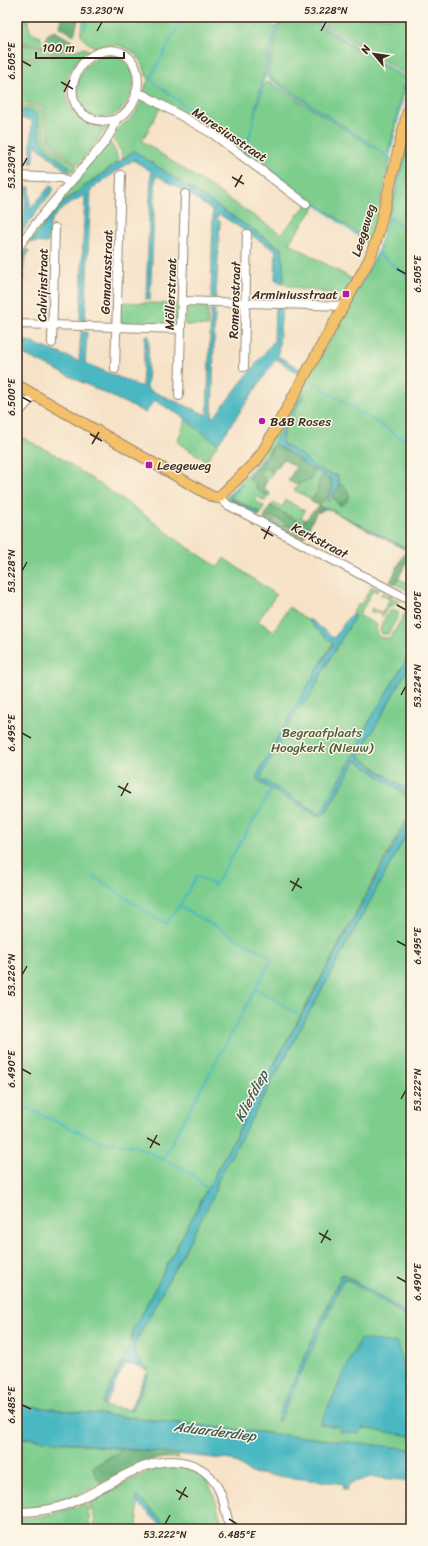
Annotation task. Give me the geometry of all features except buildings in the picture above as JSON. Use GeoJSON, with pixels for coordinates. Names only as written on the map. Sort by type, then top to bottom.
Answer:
{"type":"FeatureCollection","features":[{"type":"Feature","properties":{"kind":"main road","name":"Leegeweg"},"geometry":{"type":"LineString","coordinates":[[219,497],[256,461],[263,451],[368,260],[374,246],[411,98]]}},
{"type":"Feature","properties":{"kind":"main road"},"geometry":{"type":"LineString","coordinates":[[17,385],[211,496],[217,498],[219,497]]}},
{"type":"Feature","properties":{"kind":"street"},"geometry":{"type":"LineString","coordinates":[[17,249],[69,183],[101,146],[116,120],[130,107],[136,92],[138,74],[135,65],[129,57],[120,52],[111,50],[96,53],[87,59],[74,77],[73,89],[74,101],[85,115],[94,120],[104,122],[116,120]]}},
{"type":"Feature","properties":{"kind":"street","name":"Maresiusstraat"},"geometry":{"type":"LineString","coordinates":[[136,92],[146,96],[213,134],[306,204]]}},
{"type":"Feature","properties":{"kind":"street","name":"Gomarusstraat"},"geometry":{"type":"LineString","coordinates":[[115,369],[121,175]]}},
{"type":"Feature","properties":{"kind":"street"},"geometry":{"type":"LineString","coordinates":[[17,176],[62,178],[69,183]]}},
{"type":"Feature","properties":{"kind":"street","name":"Möllerstraat"},"geometry":{"type":"LineString","coordinates":[[179,396],[185,194]]}},
{"type":"Feature","properties":{"kind":"street","name":"Calvijnstraat"},"geometry":{"type":"LineString","coordinates":[[52,343],[55,228]]}},
{"type":"Feature","properties":{"kind":"street","name":"Romerostraat"},"geometry":{"type":"LineString","coordinates":[[244,367],[247,234]]}},
{"type":"Feature","properties":{"kind":"street"},"geometry":{"type":"LineString","coordinates":[[182,301],[344,306]]}},
{"type":"Feature","properties":{"kind":"street"},"geometry":{"type":"LineString","coordinates":[[17,324],[181,328]]}},
{"type":"Feature","properties":{"kind":"street"},"geometry":{"type":"LineString","coordinates":[[17,414],[34,394]]}},
{"type":"Feature","properties":{"kind":"street","name":"Kerkstraat"},"geometry":{"type":"LineString","coordinates":[[219,497],[228,505],[411,601]]}},
{"type":"Feature","properties":{"kind":"street"},"geometry":{"type":"LineString","coordinates":[[17,1512],[45,1510],[66,1504],[97,1491],[141,1468],[157,1462],[176,1461],[189,1463],[201,1468],[215,1483],[221,1496],[230,1529]]}},
{"type":"Feature","properties":{"kind":"green space"},"geometry":{"type":"Polygon","coordinates":[[[17,17],[28,18],[30,30],[40,36],[44,46],[17,42],[17,17]]]}},
{"type":"Feature","properties":{"kind":"green space"},"geometry":{"type":"Polygon","coordinates":[[[63,17],[79,17],[74,35],[59,27],[63,17]]]}},
{"type":"Feature","properties":{"kind":"green space"},"geometry":{"type":"Polygon","coordinates":[[[84,17],[259,17],[276,28],[253,122],[264,85],[266,82],[271,83],[391,158],[371,243],[317,204],[289,243],[354,280],[345,295],[299,289],[281,283],[284,280],[282,249],[134,151],[122,159],[121,151],[112,138],[119,127],[128,121],[136,112],[143,97],[161,107],[142,141],[281,234],[308,203],[144,92],[149,78],[146,76],[139,59],[134,53],[120,46],[103,45],[94,47],[82,38],[81,28],[84,17]]]}},
{"type":"Feature","properties":{"kind":"green space"},"geometry":{"type":"Polygon","coordinates":[[[281,17],[305,17],[401,76],[404,81],[389,152],[386,154],[378,149],[267,75],[281,17]]]}},
{"type":"Feature","properties":{"kind":"green space"},"geometry":{"type":"Polygon","coordinates":[[[313,17],[411,17],[411,54],[406,75],[313,17]]]}},
{"type":"Feature","properties":{"kind":"green space"},"geometry":{"type":"Polygon","coordinates":[[[54,31],[71,41],[44,46],[47,35],[54,31]]]}},
{"type":"Feature","properties":{"kind":"green space"},"geometry":{"type":"Polygon","coordinates":[[[73,43],[72,48],[52,54],[17,57],[17,47],[19,44],[47,48],[73,43]]]}},
{"type":"Feature","properties":{"kind":"green space"},"geometry":{"type":"Polygon","coordinates":[[[84,48],[89,50],[78,60],[70,72],[67,84],[67,97],[71,108],[80,118],[92,124],[108,127],[78,165],[51,142],[46,116],[41,107],[34,103],[17,103],[17,59],[36,59],[84,48]]]}},
{"type":"Feature","properties":{"kind":"green space"},"geometry":{"type":"Polygon","coordinates":[[[113,54],[127,62],[133,74],[133,88],[128,101],[119,111],[108,117],[95,117],[83,108],[79,102],[77,96],[78,83],[86,66],[93,59],[104,55],[113,54]]]}},
{"type":"Feature","properties":{"kind":"green space"},"geometry":{"type":"Polygon","coordinates":[[[32,105],[42,111],[48,142],[58,152],[77,166],[70,173],[66,174],[69,167],[53,156],[45,148],[37,120],[33,112],[17,112],[17,106],[32,105]]]}},
{"type":"Feature","properties":{"kind":"green space"},"geometry":{"type":"Polygon","coordinates":[[[411,129],[411,542],[406,548],[329,509],[318,507],[330,493],[327,500],[329,502],[333,498],[341,505],[344,504],[349,494],[345,487],[340,484],[337,475],[333,475],[313,466],[303,456],[282,445],[283,433],[304,395],[303,393],[266,457],[248,477],[262,493],[268,495],[265,501],[257,497],[255,501],[264,506],[261,513],[231,498],[243,485],[229,496],[230,500],[260,515],[258,517],[226,501],[225,498],[256,464],[334,333],[377,254],[411,129]]]}},
{"type":"Feature","properties":{"kind":"green space"},"geometry":{"type":"Polygon","coordinates":[[[109,141],[115,151],[118,162],[60,204],[31,242],[25,244],[37,227],[109,141]]]}},
{"type":"Feature","properties":{"kind":"green space"},"geometry":{"type":"Polygon","coordinates":[[[120,302],[177,304],[177,325],[120,324],[120,302]]]}},
{"type":"Feature","properties":{"kind":"green space"},"geometry":{"type":"Polygon","coordinates":[[[186,305],[208,305],[208,326],[185,325],[186,305]]]}},
{"type":"Feature","properties":{"kind":"green space"},"geometry":{"type":"Polygon","coordinates":[[[186,419],[218,444],[206,461],[177,442],[186,419]]]}},
{"type":"Feature","properties":{"kind":"green space"},"geometry":{"type":"Polygon","coordinates":[[[17,435],[58,456],[138,510],[180,542],[218,567],[224,558],[276,595],[258,621],[274,631],[289,607],[333,642],[259,771],[257,781],[319,816],[325,814],[356,760],[411,798],[411,820],[406,820],[216,1172],[215,1177],[208,1187],[137,1323],[133,1327],[131,1343],[103,1406],[132,1410],[148,1371],[136,1355],[134,1348],[135,1343],[214,1195],[218,1180],[411,826],[411,844],[409,847],[411,848],[411,1317],[344,1274],[341,1275],[277,1419],[280,1420],[338,1287],[345,1278],[411,1321],[411,1449],[17,1405],[17,435]]]}},
{"type":"Feature","properties":{"kind":"green space"},"geometry":{"type":"Polygon","coordinates":[[[275,445],[316,471],[310,480],[304,481],[297,485],[288,481],[296,467],[283,459],[278,468],[276,467],[273,472],[264,468],[259,474],[266,480],[263,487],[270,493],[269,496],[258,491],[255,484],[249,478],[266,459],[275,445]]]}},
{"type":"Feature","properties":{"kind":"green space"},"geometry":{"type":"Polygon","coordinates":[[[264,468],[273,472],[263,488],[259,474],[264,468]]]}},
{"type":"Feature","properties":{"kind":"green space"},"geometry":{"type":"Polygon","coordinates":[[[316,471],[325,475],[322,476],[314,497],[311,499],[294,490],[301,483],[310,480],[316,471]]]}},
{"type":"Feature","properties":{"kind":"green space"},"geometry":{"type":"Polygon","coordinates":[[[325,475],[331,479],[333,489],[319,505],[311,502],[311,499],[317,493],[319,480],[325,475]]]}},
{"type":"Feature","properties":{"kind":"green space"},"geometry":{"type":"Polygon","coordinates":[[[340,484],[347,489],[347,492],[350,495],[347,501],[341,505],[332,498],[340,484]]]}},
{"type":"Feature","properties":{"kind":"green space"},"geometry":{"type":"Polygon","coordinates":[[[286,500],[305,511],[301,518],[306,520],[304,522],[302,523],[270,506],[274,503],[282,507],[286,500]]]}},
{"type":"Feature","properties":{"kind":"green space"},"geometry":{"type":"Polygon","coordinates":[[[270,506],[302,523],[319,507],[323,508],[316,513],[304,537],[276,519],[265,516],[270,506]]]}},
{"type":"Feature","properties":{"kind":"green space"},"geometry":{"type":"Polygon","coordinates":[[[264,517],[275,521],[303,539],[302,540],[265,521],[264,517]]]}},
{"type":"Feature","properties":{"kind":"green space"},"geometry":{"type":"Polygon","coordinates":[[[411,545],[411,555],[395,584],[390,582],[404,554],[411,545]]]}},
{"type":"Feature","properties":{"kind":"green space"},"geometry":{"type":"Polygon","coordinates":[[[398,578],[411,585],[411,592],[395,584],[398,578]]]}},
{"type":"Feature","properties":{"kind":"green space","name":"Begraafplaats Hoogkerk (Nieuw)"},"geometry":{"type":"Polygon","coordinates":[[[372,586],[379,589],[377,592],[373,590],[359,615],[377,625],[376,632],[379,637],[388,638],[391,637],[408,608],[411,610],[411,652],[366,727],[358,748],[322,811],[319,813],[261,780],[260,776],[299,708],[308,700],[353,615],[351,615],[358,605],[361,604],[372,586]]]}},
{"type":"Feature","properties":{"kind":"green space"},"geometry":{"type":"Polygon","coordinates":[[[383,592],[399,601],[398,603],[388,607],[382,617],[382,614],[376,611],[374,613],[370,611],[372,608],[382,613],[390,599],[381,595],[383,592]]]}},
{"type":"Feature","properties":{"kind":"green space"},"geometry":{"type":"Polygon","coordinates":[[[394,609],[398,612],[398,616],[388,634],[382,634],[380,631],[383,621],[389,612],[394,609]]]}},
{"type":"Feature","properties":{"kind":"green space"},"geometry":{"type":"Polygon","coordinates":[[[411,663],[411,793],[359,756],[411,663]]]}},
{"type":"Feature","properties":{"kind":"green space"},"geometry":{"type":"Polygon","coordinates":[[[17,1437],[123,1449],[93,1467],[96,1476],[102,1483],[61,1502],[40,1507],[17,1508],[17,1437]]]}},
{"type":"Feature","properties":{"kind":"green space"},"geometry":{"type":"Polygon","coordinates":[[[123,1449],[178,1454],[179,1458],[163,1458],[148,1461],[102,1483],[96,1476],[93,1468],[123,1449]]]}},
{"type":"Feature","properties":{"kind":"green space"},"geometry":{"type":"Polygon","coordinates":[[[161,1467],[178,1467],[200,1474],[212,1491],[223,1529],[171,1529],[138,1497],[136,1501],[138,1503],[137,1529],[95,1529],[94,1516],[89,1502],[139,1476],[161,1467]]]}},
{"type":"Feature","properties":{"kind":"green space"},"geometry":{"type":"Polygon","coordinates":[[[85,1504],[88,1507],[90,1529],[17,1529],[17,1518],[47,1515],[85,1504]]]}},
{"type":"Feature","properties":{"kind":"water"},"geometry":{"type":"Polygon","coordinates":[[[31,110],[37,116],[40,135],[45,146],[49,151],[70,167],[65,170],[35,145],[33,163],[30,163],[32,120],[17,118],[17,112],[31,110]]]}},
{"type":"Feature","properties":{"kind":"water"},"geometry":{"type":"Polygon","coordinates":[[[134,151],[282,249],[284,280],[281,283],[275,279],[276,251],[219,214],[216,219],[220,221],[216,298],[211,298],[213,211],[189,194],[156,175],[150,300],[146,299],[151,171],[133,160],[91,189],[85,322],[80,321],[85,195],[65,207],[55,216],[50,225],[50,236],[47,243],[31,242],[60,205],[134,151]]]}},
{"type":"Feature","properties":{"kind":"water"},"geometry":{"type":"Polygon","coordinates":[[[51,186],[54,189],[17,238],[17,228],[24,217],[26,187],[30,187],[30,209],[51,186]]]}},
{"type":"Feature","properties":{"kind":"water"},"geometry":{"type":"Polygon","coordinates":[[[26,249],[29,251],[24,262],[22,317],[17,317],[17,263],[26,249]]]}},
{"type":"Feature","properties":{"kind":"water"},"geometry":{"type":"Polygon","coordinates":[[[275,308],[282,308],[278,356],[300,369],[298,373],[276,359],[218,444],[186,419],[154,400],[146,413],[17,351],[18,329],[21,329],[20,338],[79,361],[81,331],[87,332],[85,363],[142,387],[145,336],[149,336],[147,389],[207,415],[211,309],[215,310],[212,417],[214,417],[274,341],[275,308]]]}},
{"type":"Feature","properties":{"kind":"water"},"geometry":{"type":"Polygon","coordinates":[[[304,393],[283,433],[282,443],[303,456],[313,466],[333,475],[337,475],[339,487],[328,502],[327,500],[333,489],[331,479],[305,465],[298,458],[276,445],[274,445],[266,459],[248,478],[266,457],[302,394],[304,393]]]}},
{"type":"Feature","properties":{"kind":"water"},"geometry":{"type":"Polygon","coordinates":[[[241,483],[243,485],[231,498],[261,513],[260,515],[229,499],[229,496],[241,483]]]}},
{"type":"Feature","properties":{"kind":"water"},"geometry":{"type":"Polygon","coordinates":[[[327,508],[406,548],[411,542],[408,550],[328,509],[318,513],[323,509],[327,508]]]}},
{"type":"Feature","properties":{"kind":"water"},"geometry":{"type":"Polygon","coordinates":[[[353,615],[355,617],[326,665],[308,700],[299,708],[260,778],[319,813],[321,812],[358,748],[366,727],[411,652],[411,663],[359,756],[411,793],[411,798],[356,760],[325,814],[319,816],[265,786],[256,777],[297,703],[333,644],[307,620],[311,620],[334,638],[348,618],[353,615]]]}},
{"type":"Feature","properties":{"kind":"water"},"geometry":{"type":"Polygon","coordinates":[[[408,819],[411,820],[411,826],[218,1180],[214,1195],[135,1343],[134,1348],[136,1355],[148,1371],[139,1366],[125,1364],[105,1405],[103,1406],[102,1404],[131,1343],[133,1327],[137,1323],[208,1187],[215,1177],[216,1172],[408,819]]]}},
{"type":"Feature","properties":{"kind":"water"},"geometry":{"type":"Polygon","coordinates":[[[342,1274],[399,1308],[411,1317],[411,1321],[393,1307],[344,1278],[280,1420],[277,1421],[279,1413],[342,1274]]]}},
{"type":"Feature","properties":{"kind":"water"},"geometry":{"type":"Polygon","coordinates":[[[360,1339],[398,1343],[411,1401],[411,1436],[362,1428],[360,1434],[340,1432],[340,1427],[320,1424],[360,1339]]]}},
{"type":"Feature","properties":{"kind":"water"},"geometry":{"type":"Polygon","coordinates":[[[145,1375],[148,1375],[132,1410],[129,1411],[145,1375]]]}},
{"type":"Feature","properties":{"kind":"water","name":"Aduarderdiep"},"geometry":{"type":"Polygon","coordinates":[[[17,1405],[411,1449],[411,1481],[371,1477],[349,1484],[347,1490],[343,1490],[344,1484],[251,1473],[232,1460],[17,1437],[17,1405]]]}},
{"type":"Feature","properties":{"kind":"water"},"geometry":{"type":"Polygon","coordinates":[[[137,1497],[171,1529],[165,1529],[136,1501],[135,1499],[137,1497]]]}},
{"type":"Feature","properties":{"kind":"waterway"},"geometry":{"type":"LineString","coordinates":[[85,29],[88,17]]}},
{"type":"Feature","properties":{"kind":"waterway"},"geometry":{"type":"LineString","coordinates":[[183,17],[150,79],[366,242],[371,241],[373,232]]}},
{"type":"Feature","properties":{"kind":"waterway"},"geometry":{"type":"LineString","coordinates":[[259,17],[276,28]]}},
{"type":"Feature","properties":{"kind":"waterway"},"geometry":{"type":"LineString","coordinates":[[246,150],[279,17]]}},
{"type":"Feature","properties":{"kind":"waterway"},"geometry":{"type":"LineString","coordinates":[[309,17],[407,79]]}},
{"type":"Feature","properties":{"kind":"waterway"},"geometry":{"type":"LineString","coordinates":[[387,175],[390,161],[389,157],[411,62]]}},
{"type":"Feature","properties":{"kind":"waterway"},"geometry":{"type":"LineString","coordinates":[[265,76],[389,157]]}},
{"type":"Feature","properties":{"kind":"waterway"},"geometry":{"type":"LineString","coordinates":[[345,314],[378,253],[388,215],[392,207],[411,132]]}},
{"type":"Feature","properties":{"kind":"waterway"},"geometry":{"type":"LineString","coordinates":[[388,217],[411,234]]}},
{"type":"Feature","properties":{"kind":"waterway"},"geometry":{"type":"LineString","coordinates":[[378,253],[411,279]]}},
{"type":"Feature","properties":{"kind":"waterway"},"geometry":{"type":"LineString","coordinates":[[310,381],[411,444]]}},
{"type":"Feature","properties":{"kind":"waterway"},"geometry":{"type":"LineString","coordinates":[[403,439],[411,425]]}},
{"type":"Feature","properties":{"kind":"waterway"},"geometry":{"type":"LineString","coordinates":[[95,877],[165,924],[179,906],[197,876],[215,885],[272,789]]}},
{"type":"Feature","properties":{"kind":"waterway"},"geometry":{"type":"LineString","coordinates":[[179,906],[272,958],[256,988],[296,1013]]}},
{"type":"Feature","properties":{"kind":"waterway"},"geometry":{"type":"LineString","coordinates":[[163,1159],[256,988]]}},
{"type":"Feature","properties":{"kind":"waterway","name":"Kliefdiep"},"geometry":{"type":"LineString","coordinates":[[17,1104],[104,1143],[134,1145],[182,1168],[199,1180],[208,1190]]}},
{"type":"Feature","properties":{"kind":"place","name":"Arminiusstraat"},"geometry":{"type":"Point","coordinates":[346,294]}},
{"type":"Feature","properties":{"kind":"place","name":"B&B Roses"},"geometry":{"type":"Point","coordinates":[262,421]}},
{"type":"Feature","properties":{"kind":"place","name":"Leegeweg"},"geometry":{"type":"Point","coordinates":[149,465]}}]}
